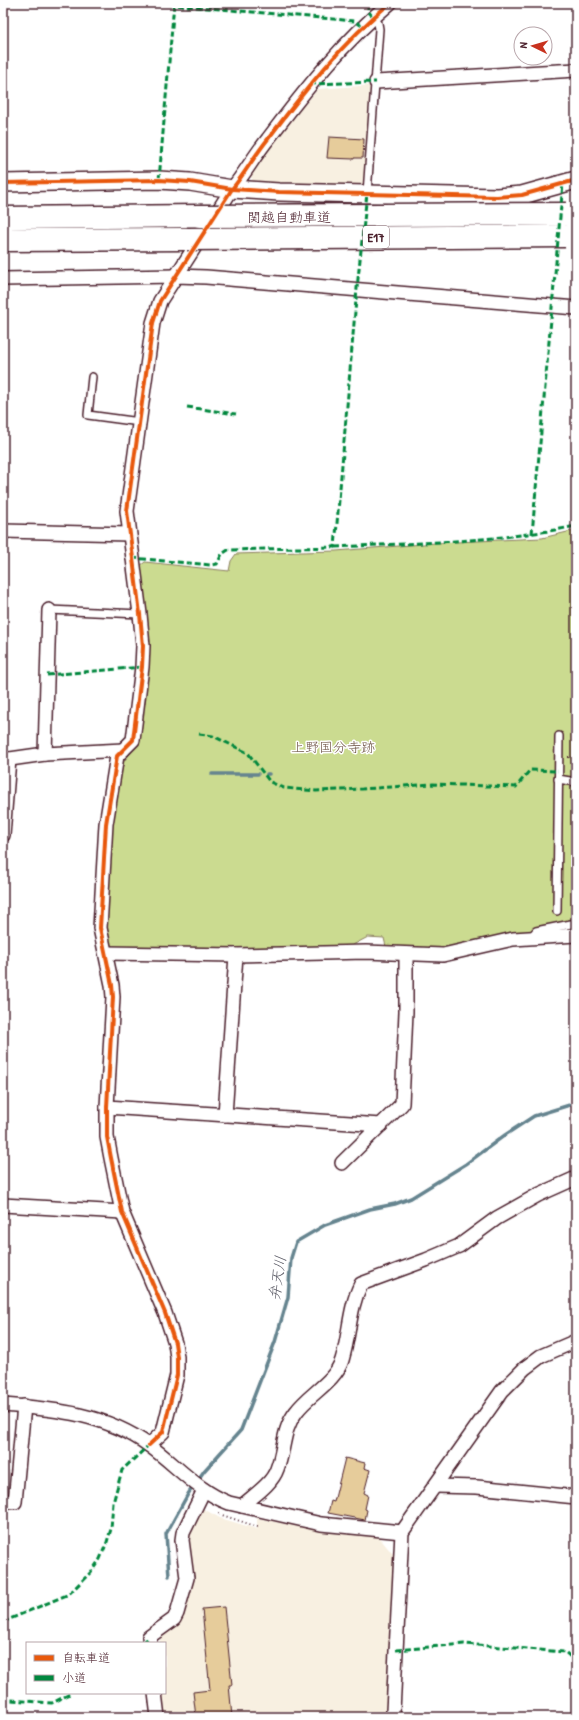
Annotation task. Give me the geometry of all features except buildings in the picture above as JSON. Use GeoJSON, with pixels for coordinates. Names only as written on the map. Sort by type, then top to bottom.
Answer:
{"type":"FeatureCollection","features":[{"type":"Feature","properties":{"kind":"highway","name":"関越自動車道"},"geometry":{"type":"LineString","coordinates":[[3,218],[571,214]]}},
{"type":"Feature","properties":{"kind":"highway","name":"関越自動車道"},"geometry":{"type":"LineString","coordinates":[[3,240],[570,236]]}},
{"type":"Feature","properties":{"kind":"street"},"geometry":{"type":"LineString","coordinates":[[149,1445],[163,1432],[177,1375],[177,1357],[175,1343],[166,1313],[122,1212],[107,1137],[107,1107],[113,997],[106,952],[100,928],[106,824],[117,756],[133,740],[143,658],[140,614],[127,511],[155,315],[160,301],[176,276],[232,189],[267,140],[310,84],[373,17],[390,3]]}},
{"type":"Feature","properties":{"kind":"street"},"geometry":{"type":"LineString","coordinates":[[376,82],[576,70]]}},
{"type":"Feature","properties":{"kind":"street"},"geometry":{"type":"LineString","coordinates":[[3,183],[159,180],[190,182],[232,189],[279,192],[497,197],[522,195],[576,180]]}},
{"type":"Feature","properties":{"kind":"street"},"geometry":{"type":"LineString","coordinates":[[3,279],[176,276],[356,288],[576,308]]}},
{"type":"Feature","properties":{"kind":"street"},"geometry":{"type":"LineString","coordinates":[[3,531],[129,534]]}},
{"type":"Feature","properties":{"kind":"street"},"geometry":{"type":"LineString","coordinates":[[45,754],[50,610]]}},
{"type":"Feature","properties":{"kind":"street"},"geometry":{"type":"LineString","coordinates":[[3,835],[6,760],[45,754],[123,750]]}},
{"type":"Feature","properties":{"kind":"street"},"geometry":{"type":"LineString","coordinates":[[106,952],[236,955],[344,952],[453,954],[502,941],[576,935]]}},
{"type":"Feature","properties":{"kind":"street"},"geometry":{"type":"LineString","coordinates":[[342,1163],[402,1104],[406,1012],[406,954]]}},
{"type":"Feature","properties":{"kind":"street"},"geometry":{"type":"LineString","coordinates":[[225,1115],[236,955]]}},
{"type":"Feature","properties":{"kind":"street"},"geometry":{"type":"LineString","coordinates":[[107,1107],[381,1124]]}},
{"type":"Feature","properties":{"kind":"street"},"geometry":{"type":"LineString","coordinates":[[242,1506],[272,1479],[277,1470],[288,1422],[297,1410],[337,1370],[342,1360],[355,1295],[361,1284],[459,1246],[504,1214],[538,1195],[576,1178]]}},
{"type":"Feature","properties":{"kind":"street"},"geometry":{"type":"LineString","coordinates":[[3,1205],[122,1212]]}},
{"type":"Feature","properties":{"kind":"street"},"geometry":{"type":"LineString","coordinates":[[394,1717],[392,1711],[402,1532],[502,1391],[525,1368],[541,1356],[576,1342]]}},
{"type":"Feature","properties":{"kind":"street"},"geometry":{"type":"LineString","coordinates":[[3,1405],[24,1406],[88,1416],[111,1424],[149,1445],[182,1470],[201,1488],[217,1499],[321,1524],[402,1532]]}},
{"type":"Feature","properties":{"kind":"street"},"geometry":{"type":"LineString","coordinates":[[3,1501],[15,1502],[24,1406]]}},
{"type":"Feature","properties":{"kind":"street"},"geometry":{"type":"LineString","coordinates":[[436,1486],[476,1487],[576,1497]]}},
{"type":"Feature","properties":{"kind":"street"},"geometry":{"type":"LineString","coordinates":[[150,1642],[149,1637],[174,1618],[177,1613],[187,1578],[182,1540],[183,1533],[201,1488]]}},
{"type":"Feature","properties":{"kind":"street"},"geometry":{"type":"LineString","coordinates":[[155,1694],[158,1717]]}},
{"type":"Feature","properties":{"kind":"lane"},"geometry":{"type":"LineString","coordinates":[[367,193],[379,29],[378,23],[373,17]]}},
{"type":"Feature","properties":{"kind":"lane"},"geometry":{"type":"LineString","coordinates":[[92,377],[88,415],[140,422]]}},
{"type":"Feature","properties":{"kind":"lane"},"geometry":{"type":"LineString","coordinates":[[50,610],[140,614]]}},
{"type":"Feature","properties":{"kind":"lane"},"geometry":{"type":"LineString","coordinates":[[557,911],[559,736]]}},
{"type":"Feature","properties":{"kind":"lane"},"geometry":{"type":"LineString","coordinates":[[558,779],[576,782]]}},
{"type":"Feature","properties":{"kind":"lane"},"geometry":{"type":"LineString","coordinates":[[531,938],[536,931],[576,923]]}},
{"type":"Feature","properties":{"kind":"shaded area"},"geometry":{"type":"Polygon","coordinates":[[[373,85],[363,185],[253,182],[250,173],[264,151],[318,89],[373,85]]]}},
{"type":"Feature","properties":{"kind":"shaded area"},"geometry":{"type":"Polygon","coordinates":[[[200,1507],[220,1518],[257,1529],[257,1518],[319,1531],[377,1535],[397,1559],[388,1717],[164,1717],[162,1694],[166,1694],[166,1642],[159,1642],[161,1637],[177,1622],[187,1540],[200,1507]]]}},
{"type":"Feature","properties":{"kind":"green space","name":"上野国分寺跡"},"geometry":{"type":"Polygon","coordinates":[[[576,530],[576,932],[443,951],[387,951],[384,938],[368,937],[347,948],[234,952],[110,947],[103,928],[112,814],[124,761],[132,751],[138,734],[140,566],[145,562],[229,571],[231,561],[236,554],[336,551],[436,543],[542,538],[576,530]]]}},
{"type":"Feature","properties":{"kind":"waterway"},"geometry":{"type":"LineString","coordinates":[[212,774],[258,774]]}},
{"type":"Feature","properties":{"kind":"waterway","name":"弁天川"},"geometry":{"type":"LineString","coordinates":[[169,1576],[166,1534],[188,1494],[204,1471],[241,1430],[275,1342],[288,1297],[291,1258],[296,1242],[325,1225],[370,1209],[395,1204],[411,1198],[466,1164],[505,1135],[534,1116],[576,1103]]}},
{"type":"Feature","properties":{"kind":"marked path"},"geometry":{"type":"LineString","coordinates":[[151,3],[355,21],[363,27]]}},
{"type":"Feature","properties":{"kind":"marked path"},"geometry":{"type":"LineString","coordinates":[[159,180],[174,3]]}},
{"type":"Feature","properties":{"kind":"marked path"},"geometry":{"type":"LineString","coordinates":[[368,3],[368,11],[373,17]]}},
{"type":"Feature","properties":{"kind":"marked path"},"geometry":{"type":"LineString","coordinates":[[310,84],[376,82]]}},
{"type":"Feature","properties":{"kind":"marked path"},"geometry":{"type":"LineString","coordinates":[[532,534],[563,183]]}},
{"type":"Feature","properties":{"kind":"marked path"},"geometry":{"type":"LineString","coordinates":[[132,558],[211,565],[217,564],[222,554],[228,550],[335,547],[357,288],[367,193]]}},
{"type":"Feature","properties":{"kind":"marked path"},"geometry":{"type":"LineString","coordinates":[[187,407],[236,414]]}},
{"type":"Feature","properties":{"kind":"marked path"},"geometry":{"type":"LineString","coordinates":[[335,547],[486,539],[576,526]]}},
{"type":"Feature","properties":{"kind":"marked path"},"geometry":{"type":"LineString","coordinates":[[47,675],[142,667]]}},
{"type":"Feature","properties":{"kind":"marked path"},"geometry":{"type":"LineString","coordinates":[[199,734],[213,736],[248,753],[270,782],[284,788],[316,791],[433,784],[516,787],[530,770],[558,771]]}},
{"type":"Feature","properties":{"kind":"marked path"},"geometry":{"type":"LineString","coordinates":[[3,1622],[69,1594],[91,1572],[100,1559],[111,1529],[113,1503],[122,1470],[149,1445]]}},
{"type":"Feature","properties":{"kind":"marked path"},"geometry":{"type":"LineString","coordinates":[[144,1642],[149,1637]]}},
{"type":"Feature","properties":{"kind":"marked path"},"geometry":{"type":"LineString","coordinates":[[396,1650],[464,1644],[565,1652],[573,1659],[576,1659]]}},
{"type":"Feature","properties":{"kind":"marked path"},"geometry":{"type":"LineString","coordinates":[[3,1703],[11,1700],[52,1703],[70,1694]]}},
{"type":"Feature","properties":{"kind":"cycle path"},"geometry":{"type":"LineString","coordinates":[[149,1445],[163,1432],[177,1375],[177,1357],[175,1343],[165,1313],[122,1212],[107,1137],[107,1107],[113,997],[112,985],[100,928],[106,824],[117,756],[133,740],[142,667],[143,646],[140,614],[127,511],[153,323],[160,301],[232,189],[263,145],[340,50],[390,3]]}},
{"type":"Feature","properties":{"kind":"cycle path"},"geometry":{"type":"LineString","coordinates":[[3,183],[159,180],[190,182],[232,189],[279,192],[497,197],[522,195],[576,180]]}}]}
